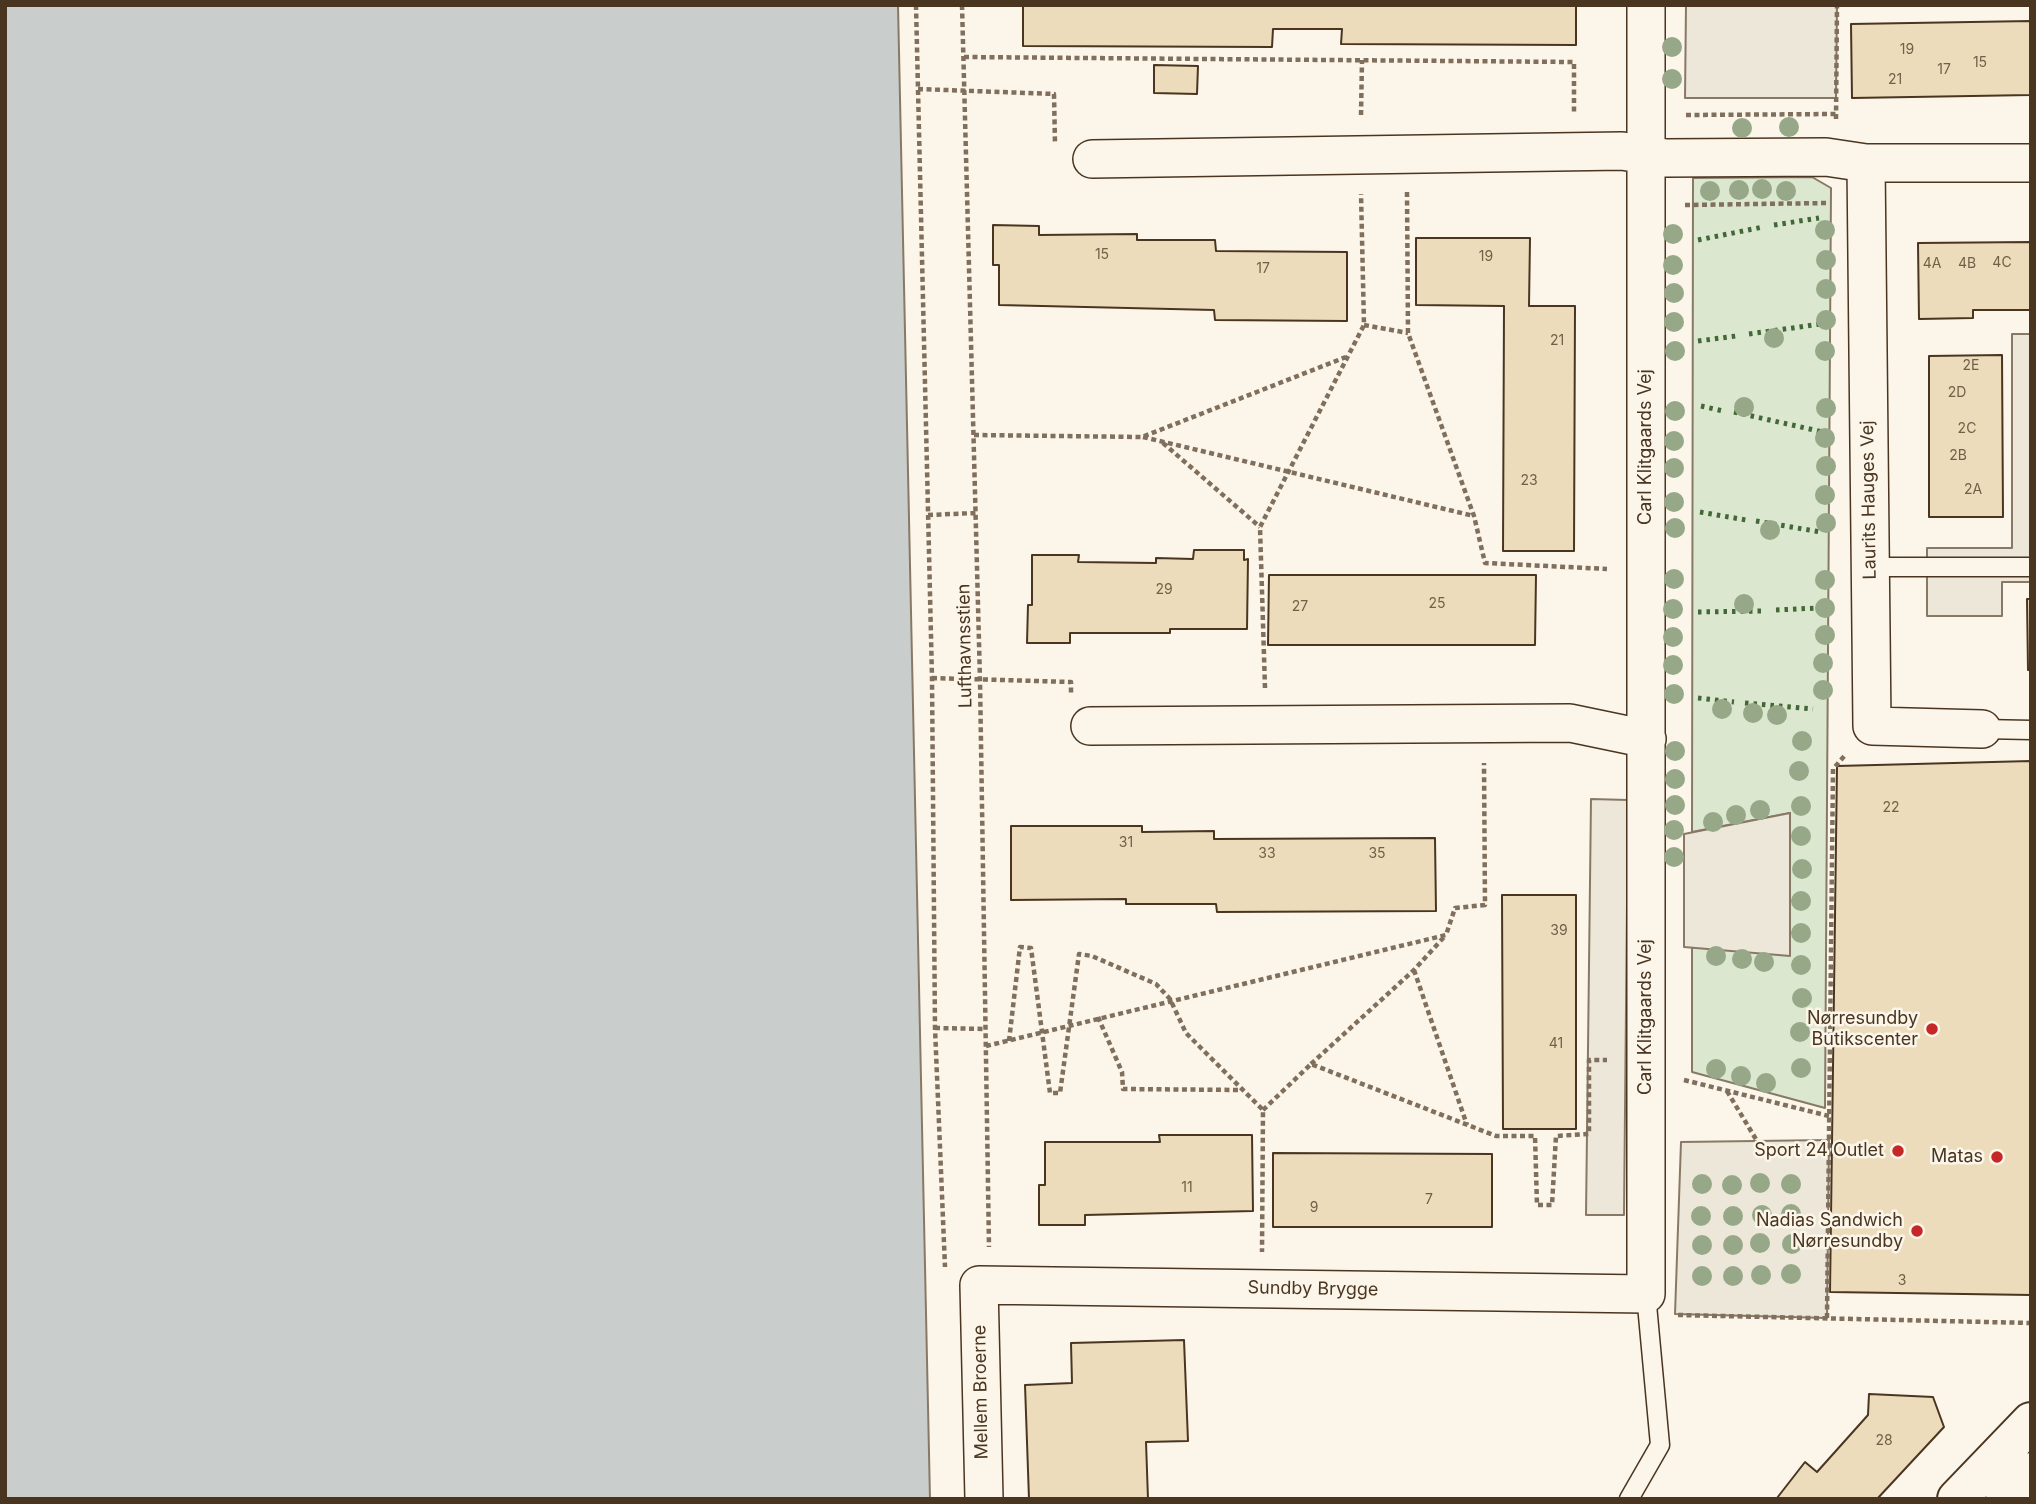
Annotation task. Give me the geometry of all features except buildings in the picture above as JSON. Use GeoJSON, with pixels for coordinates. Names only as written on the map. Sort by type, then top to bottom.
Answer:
{"type":"FeatureCollection","features":[{"type":"Feature","properties":{"kind":"main road"},"geometry":{"type":"LineString","coordinates":[[1957,1499],[2031,1422]]}},
{"type":"Feature","properties":{"kind":"main road"},"geometry":{"type":"LineString","coordinates":[[2005,1499],[2031,1472]]}},
{"type":"Feature","properties":{"kind":"street","name":"Carl Klitgaards Vej"},"geometry":{"type":"LineString","coordinates":[[1646,5],[1646,1294]]}},
{"type":"Feature","properties":{"kind":"street"},"geometry":{"type":"LineString","coordinates":[[1092,159],[1622,151],[1666,158],[2031,163]]}},
{"type":"Feature","properties":{"kind":"street","name":"Laurits Hauges Vej"},"geometry":{"type":"LineString","coordinates":[[1851,161],[1870,567],[1871,726]]}},
{"type":"Feature","properties":{"kind":"street"},"geometry":{"type":"LineString","coordinates":[[1090,726],[1570,723],[1647,739]]}},
{"type":"Feature","properties":{"kind":"street"},"geometry":{"type":"LineString","coordinates":[[1871,726],[1982,729]]}},
{"type":"Feature","properties":{"kind":"street","name":"Sundby Brygge"},"geometry":{"type":"LineString","coordinates":[[979,1285],[1646,1294]]}},
{"type":"Feature","properties":{"kind":"street","name":"Mellem Broerne"},"geometry":{"type":"LineString","coordinates":[[979,1285],[984,1499]]}},
{"type":"Feature","properties":{"kind":"lane"},"geometry":{"type":"LineString","coordinates":[[1870,567],[2031,567]]}},
{"type":"Feature","properties":{"kind":"lane"},"geometry":{"type":"LineString","coordinates":[[1982,729],[2031,730]]}},
{"type":"Feature","properties":{"kind":"lane"},"geometry":{"type":"LineString","coordinates":[[1629,1499],[1660,1445],[1646,1294]]}},
{"type":"Feature","properties":{"kind":"path"},"geometry":{"type":"LineString","coordinates":[[916,5],[932,678],[935,1028],[946,1283],[979,1285]]}},
{"type":"Feature","properties":{"kind":"path","name":"Lufthavnsstien"},"geometry":{"type":"LineString","coordinates":[[962,5],[980,680],[989,1252],[979,1285]]}},
{"type":"Feature","properties":{"kind":"path"},"geometry":{"type":"LineString","coordinates":[[1837,5],[1836,114],[1851,161]]}},
{"type":"Feature","properties":{"kind":"path"},"geometry":{"type":"LineString","coordinates":[[964,57],[1574,62],[1574,151]]}},
{"type":"Feature","properties":{"kind":"path"},"geometry":{"type":"LineString","coordinates":[[1266,725],[1260,527],[1364,326],[1360,155],[1362,60]]}},
{"type":"Feature","properties":{"kind":"path"},"geometry":{"type":"LineString","coordinates":[[918,89],[1054,94],[1055,155]]}},
{"type":"Feature","properties":{"kind":"path"},"geometry":{"type":"LineString","coordinates":[[1686,115],[1836,114]]}},
{"type":"Feature","properties":{"kind":"path"},"geometry":{"type":"LineString","coordinates":[[1407,154],[1408,333],[1474,516],[1485,563],[1646,570]]}},
{"type":"Feature","properties":{"kind":"path"},"geometry":{"type":"LineString","coordinates":[[1685,205],[1836,202]]}},
{"type":"Feature","properties":{"kind":"path"},"geometry":{"type":"LineString","coordinates":[[1364,326],[1408,333]]}},
{"type":"Feature","properties":{"kind":"path"},"geometry":{"type":"LineString","coordinates":[[1142,436],[1347,357]]}},
{"type":"Feature","properties":{"kind":"path"},"geometry":{"type":"LineString","coordinates":[[974,435],[1142,436],[1474,516]]}},
{"type":"Feature","properties":{"kind":"path"},"geometry":{"type":"LineString","coordinates":[[1161,441],[1260,527]]}},
{"type":"Feature","properties":{"kind":"path"},"geometry":{"type":"LineString","coordinates":[[928,516],[975,513]]}},
{"type":"Feature","properties":{"kind":"path"},"geometry":{"type":"LineString","coordinates":[[932,678],[980,680]]}},
{"type":"Feature","properties":{"kind":"path"},"geometry":{"type":"LineString","coordinates":[[1263,1110],[1414,970],[1446,935],[1455,908],[1485,905],[1483,724]]}},
{"type":"Feature","properties":{"kind":"path"},"geometry":{"type":"LineString","coordinates":[[1827,1318],[1833,769],[1871,726]]}},
{"type":"Feature","properties":{"kind":"path"},"geometry":{"type":"LineString","coordinates":[[985,1046],[1170,999],[1446,935]]}},
{"type":"Feature","properties":{"kind":"path"},"geometry":{"type":"LineString","coordinates":[[1009,1041],[1020,947],[1031,948],[1050,1093],[1060,1093],[1079,954],[1093,956],[1156,984],[1170,999],[1186,1033],[1263,1110],[1262,1289]]}},
{"type":"Feature","properties":{"kind":"path"},"geometry":{"type":"LineString","coordinates":[[1414,970],[1467,1125]]}},
{"type":"Feature","properties":{"kind":"path"},"geometry":{"type":"LineString","coordinates":[[1098,1017],[1122,1072],[1123,1089],[1243,1090]]}},
{"type":"Feature","properties":{"kind":"path"},"geometry":{"type":"LineString","coordinates":[[935,1028],[985,1029]]}},
{"type":"Feature","properties":{"kind":"path"},"geometry":{"type":"LineString","coordinates":[[1311,1064],[1496,1136],[1535,1136],[1537,1205],[1552,1205],[1556,1136],[1589,1134],[1589,1060],[1646,1060]]}},
{"type":"Feature","properties":{"kind":"path"},"geometry":{"type":"LineString","coordinates":[[1684,1080],[1829,1116]]}},
{"type":"Feature","properties":{"kind":"path"},"geometry":{"type":"LineString","coordinates":[[1727,1091],[1757,1141]]}},
{"type":"Feature","properties":{"kind":"path"},"geometry":{"type":"LineString","coordinates":[[1646,1294],[1675,1314],[2031,1323]]}},
{"type":"Feature","properties":{"kind":"green space"},"geometry":{"type":"Polygon","coordinates":[[[1812,177],[1831,188],[1825,1108],[1692,1072],[1692,947],[1790,955],[1790,813],[1692,832],[1693,178],[1812,177]]]}},
{"type":"Feature","properties":{"kind":"shaded area"},"geometry":{"type":"Polygon","coordinates":[[[5,5],[898,5],[930,1499],[5,1499],[5,5]]]}},
{"type":"Feature","properties":{"kind":"shaded area"},"geometry":{"type":"Polygon","coordinates":[[[1686,5],[1837,5],[1836,98],[1685,98],[1686,5]]]}},
{"type":"Feature","properties":{"kind":"shaded area"},"geometry":{"type":"Polygon","coordinates":[[[2012,334],[2031,334],[2031,582],[2002,582],[2002,616],[1927,616],[1927,548],[2012,548],[2012,334]]]}},
{"type":"Feature","properties":{"kind":"shaded area"},"geometry":{"type":"Polygon","coordinates":[[[1591,799],[1628,800],[1624,1215],[1586,1215],[1591,799]]]}},
{"type":"Feature","properties":{"kind":"shaded area"},"geometry":{"type":"Polygon","coordinates":[[[1790,813],[1790,956],[1684,947],[1684,834],[1790,813]]]}},
{"type":"Feature","properties":{"kind":"shaded area"},"geometry":{"type":"Polygon","coordinates":[[[1829,1140],[1827,1318],[1675,1314],[1681,1142],[1829,1140]]]}},
{"type":"Feature","properties":{"kind":"hedge"},"geometry":{"type":"LineString","coordinates":[[1774,225],[1819,218]]}},
{"type":"Feature","properties":{"kind":"hedge"},"geometry":{"type":"LineString","coordinates":[[1698,240],[1763,227]]}},
{"type":"Feature","properties":{"kind":"hedge"},"geometry":{"type":"LineString","coordinates":[[1749,334],[1821,324]]}},
{"type":"Feature","properties":{"kind":"hedge"},"geometry":{"type":"LineString","coordinates":[[1698,341],[1736,336]]}},
{"type":"Feature","properties":{"kind":"hedge"},"geometry":{"type":"LineString","coordinates":[[1701,406],[1723,411]]}},
{"type":"Feature","properties":{"kind":"hedge"},"geometry":{"type":"LineString","coordinates":[[1734,412],[1823,432]]}},
{"type":"Feature","properties":{"kind":"hedge"},"geometry":{"type":"LineString","coordinates":[[1700,512],[1746,520]]}},
{"type":"Feature","properties":{"kind":"hedge"},"geometry":{"type":"LineString","coordinates":[[1756,521],[1821,532]]}},
{"type":"Feature","properties":{"kind":"hedge"},"geometry":{"type":"LineString","coordinates":[[1776,610],[1818,608]]}},
{"type":"Feature","properties":{"kind":"hedge"},"geometry":{"type":"LineString","coordinates":[[1698,612],[1762,611]]}},
{"type":"Feature","properties":{"kind":"hedge"},"geometry":{"type":"LineString","coordinates":[[1698,698],[1734,702]]}},
{"type":"Feature","properties":{"kind":"hedge"},"geometry":{"type":"LineString","coordinates":[[1745,703],[1813,709]]}},
{"type":"Feature","properties":{"kind":"place","name":"Nørresundby Butikscenter"},"geometry":{"type":"Point","coordinates":[1932,1029]}},
{"type":"Feature","properties":{"kind":"place","name":"Sport 24 Outlet"},"geometry":{"type":"Point","coordinates":[1898,1151]}},
{"type":"Feature","properties":{"kind":"place","name":"Matas"},"geometry":{"type":"Point","coordinates":[1997,1157]}},
{"type":"Feature","properties":{"kind":"place","name":"Nadias Sandwich Nørresundby"},"geometry":{"type":"Point","coordinates":[1917,1231]}}]}
